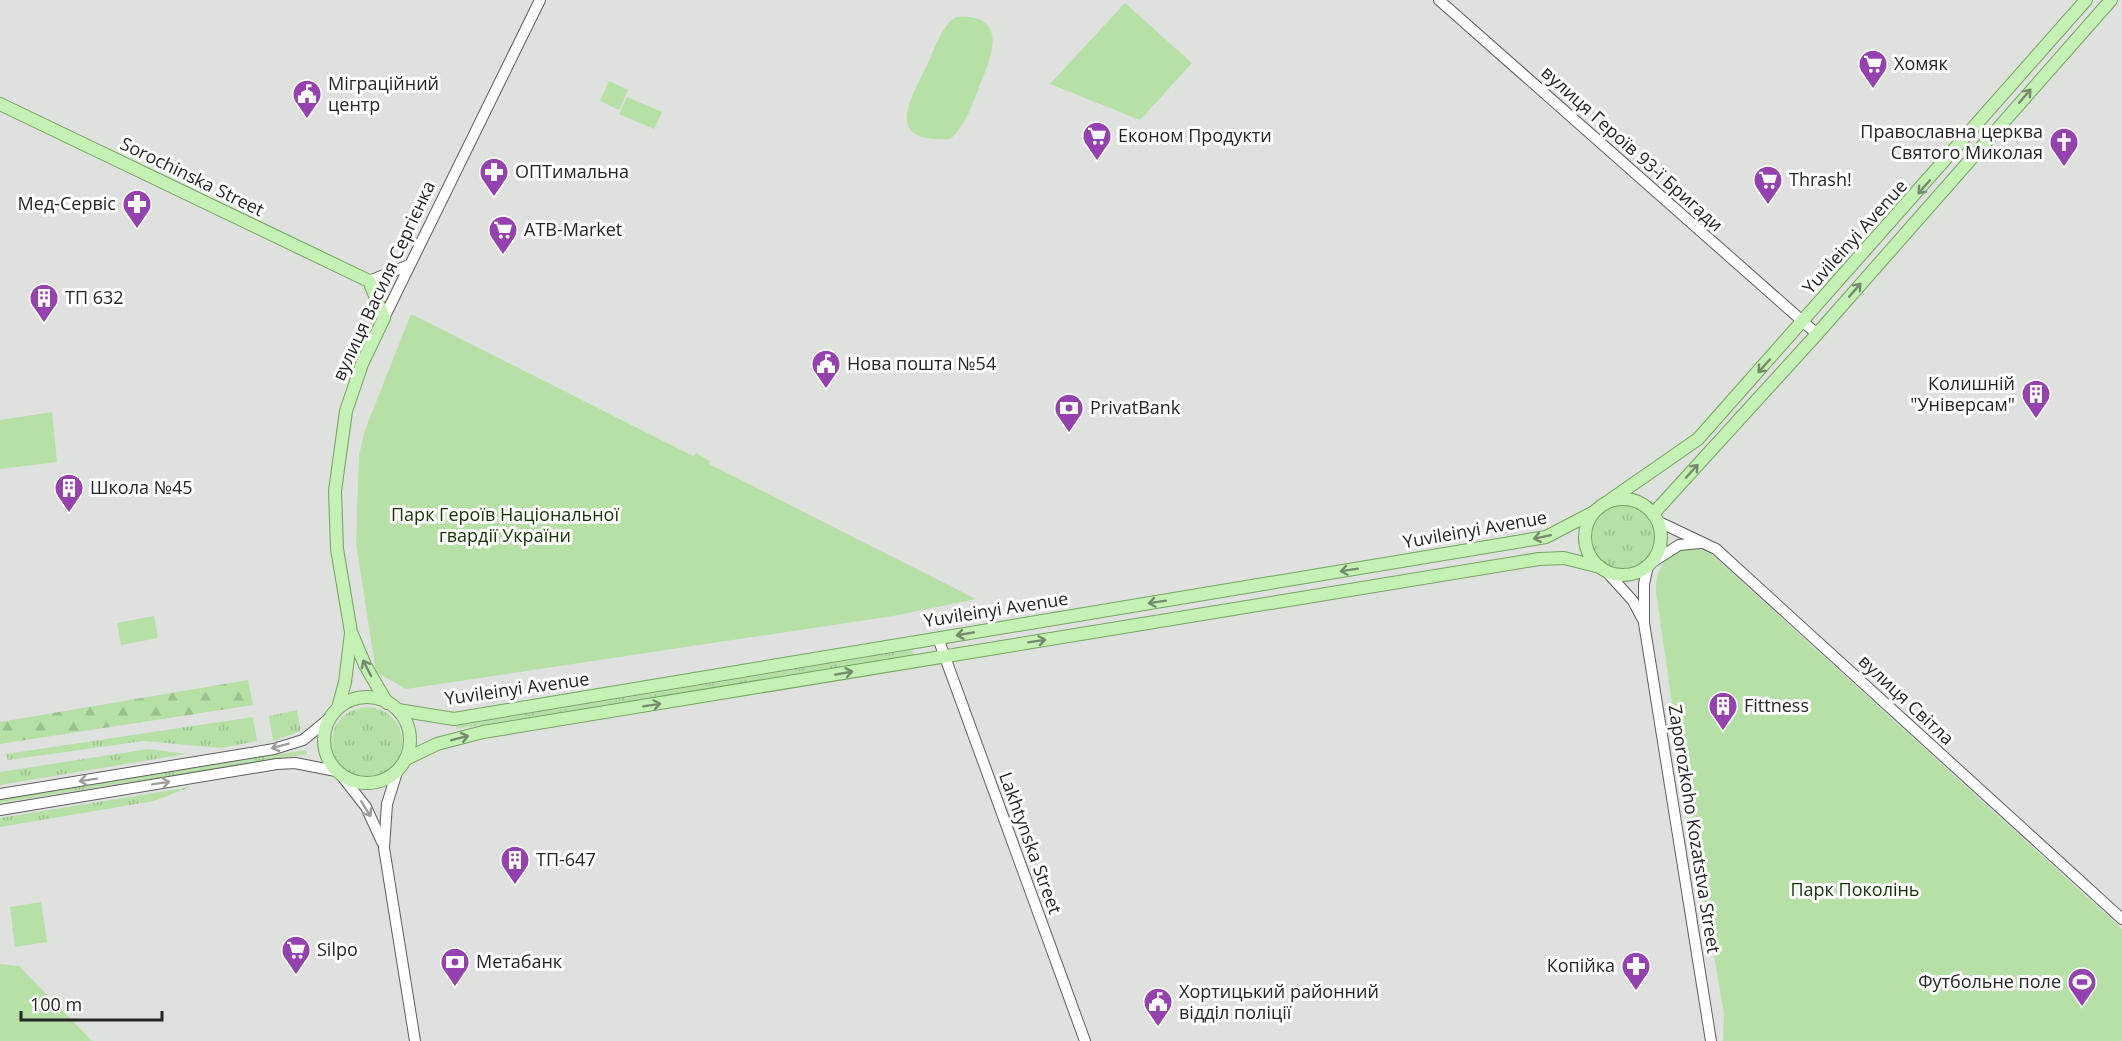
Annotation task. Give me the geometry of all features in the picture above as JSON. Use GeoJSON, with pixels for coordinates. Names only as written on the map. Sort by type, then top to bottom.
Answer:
{"type":"FeatureCollection","features":[{"type":"Feature","properties":{"kind":"main road","name":"Yuvileinyi Avenue"},"geometry":{"type":"LineString","coordinates":[[1606,503],[1698,439],[1803,323],[2086,0]]}},
{"type":"Feature","properties":{"kind":"main road","name":"Yuvileinyi Avenue"},"geometry":{"type":"LineString","coordinates":[[1655,518],[2111,0]]}},
{"type":"Feature","properties":{"kind":"main road","name":"Sorochinska Street"},"geometry":{"type":"LineString","coordinates":[[0,104],[369,281]]}},
{"type":"Feature","properties":{"kind":"main road"},"geometry":{"type":"LineString","coordinates":[[369,281],[384,318]]}},
{"type":"Feature","properties":{"kind":"main road","name":"вулиця Василя Сергієнка"},"geometry":{"type":"LineString","coordinates":[[384,318],[362,364],[348,402],[335,491],[337,549],[351,632],[365,665],[393,706]]}},
{"type":"Feature","properties":{"kind":"main road"},"geometry":{"type":"LineString","coordinates":[[1619,499],[1632,500],[1644,505],[1655,518],[1661,536],[1658,550],[1649,564],[1635,573],[1620,575],[1603,569],[1589,552],[1585,535],[1594,512],[1606,503],[1619,499]]}},
{"type":"Feature","properties":{"kind":"main road","name":"Yuvileinyi Avenue"},"geometry":{"type":"LineString","coordinates":[[393,706],[454,719],[1546,537],[1594,512]]}},
{"type":"Feature","properties":{"kind":"main road","name":"Yuvileinyi Avenue"},"geometry":{"type":"LineString","coordinates":[[402,764],[437,744],[483,732],[1539,559],[1564,558],[1603,569]]}},
{"type":"Feature","properties":{"kind":"main road","name":"вулиця Василя Сергієнка"},"geometry":{"type":"LineString","coordinates":[[338,708],[345,682],[351,632]]}},
{"type":"Feature","properties":{"kind":"main road"},"geometry":{"type":"LineString","coordinates":[[362,698],[393,706],[409,734],[402,764],[388,777],[364,783],[339,773],[328,759],[324,746],[325,731],[330,718],[338,708],[362,698]]}},
{"type":"Feature","properties":{"kind":"street","name":"вулиця Василя Сергієнка"},"geometry":{"type":"LineString","coordinates":[[384,318],[540,0]]}},
{"type":"Feature","properties":{"kind":"street","name":"вулиця Героїв 93-ї Бригади"},"geometry":{"type":"LineString","coordinates":[[1438,0],[1817,334]]}},
{"type":"Feature","properties":{"kind":"street"},"geometry":{"type":"LineString","coordinates":[[369,281],[409,265]]}},
{"type":"Feature","properties":{"kind":"street","name":"вулиця Світла"},"geometry":{"type":"LineString","coordinates":[[1655,518],[1700,543],[1716,549],[2122,919]]}},
{"type":"Feature","properties":{"kind":"street"},"geometry":{"type":"LineString","coordinates":[[1649,564],[1679,545],[1700,543]]}},
{"type":"Feature","properties":{"kind":"street","name":"Zaporozkoho Kozatstva Street"},"geometry":{"type":"LineString","coordinates":[[1649,564],[1644,584],[1644,623],[1711,1041]]}},
{"type":"Feature","properties":{"kind":"street","name":"Zaporozkoho Kozatstva Street"},"geometry":{"type":"LineString","coordinates":[[1603,569],[1633,601],[1644,623]]}},
{"type":"Feature","properties":{"kind":"street","name":"Lakhtynska Street"},"geometry":{"type":"LineString","coordinates":[[938,638],[1085,1041]]}},
{"type":"Feature","properties":{"kind":"street"},"geometry":{"type":"LineString","coordinates":[[0,794],[274,749],[303,740],[330,718]]}},
{"type":"Feature","properties":{"kind":"street"},"geometry":{"type":"LineString","coordinates":[[0,810],[277,764],[295,763],[339,773],[366,807],[384,848]]}},
{"type":"Feature","properties":{"kind":"street"},"geometry":{"type":"LineString","coordinates":[[402,764],[387,804],[384,848],[415,1041]]}},
{"type":"Feature","properties":{"kind":"green space"},"geometry":{"type":"Polygon","coordinates":[[[1125,3],[1192,63],[1140,120],[1050,84],[1125,3]]]}},
{"type":"Feature","properties":{"kind":"green space"},"geometry":{"type":"Polygon","coordinates":[[[956,17],[973,18],[984,22],[990,29],[993,39],[992,51],[971,108],[960,128],[950,139],[929,138],[916,134],[909,127],[907,117],[909,106],[939,38],[946,26],[956,17]]]}},
{"type":"Feature","properties":{"kind":"green space"},"geometry":{"type":"Polygon","coordinates":[[[609,81],[628,90],[619,110],[600,101],[609,81]]]}},
{"type":"Feature","properties":{"kind":"green space"},"geometry":{"type":"Polygon","coordinates":[[[627,97],[662,112],[654,129],[619,114],[627,97]]]}},
{"type":"Feature","properties":{"kind":"green space","name":"Парк Героїв Національної гвардії України"},"geometry":{"type":"Polygon","coordinates":[[[411,314],[693,456],[696,453],[710,461],[709,464],[976,599],[893,616],[406,689],[376,672],[356,544],[359,455],[365,430],[411,314]]]}},
{"type":"Feature","properties":{"kind":"green space"},"geometry":{"type":"Polygon","coordinates":[[[52,412],[57,462],[0,469],[0,420],[52,412]]]}},
{"type":"Feature","properties":{"kind":"green space"},"geometry":{"type":"Polygon","coordinates":[[[1624,503],[1637,506],[1648,513],[1655,524],[1658,537],[1655,550],[1648,561],[1637,568],[1624,571],[1611,568],[1600,561],[1593,550],[1590,537],[1593,524],[1600,513],[1611,506],[1624,503]]]}},
{"type":"Feature","properties":{"kind":"green space","name":"Парк Поколінь"},"geometry":{"type":"Polygon","coordinates":[[[1683,548],[1707,550],[2122,929],[2122,1041],[1723,1041],[1724,1013],[1679,752],[1656,592],[1657,577],[1662,565],[1670,556],[1683,548]]]}},
{"type":"Feature","properties":{"kind":"green space"},"geometry":{"type":"Polygon","coordinates":[[[154,616],[158,638],[121,645],[117,623],[154,616]]]}},
{"type":"Feature","properties":{"kind":"green space"},"geometry":{"type":"Polygon","coordinates":[[[912,650],[914,655],[456,729],[456,726],[912,650]]]}},
{"type":"Feature","properties":{"kind":"green space"},"geometry":{"type":"Polygon","coordinates":[[[248,680],[253,705],[0,744],[0,722],[248,680]]]}},
{"type":"Feature","properties":{"kind":"green space"},"geometry":{"type":"Polygon","coordinates":[[[367,707],[380,710],[392,717],[399,729],[402,742],[399,755],[392,767],[380,774],[367,777],[354,774],[342,767],[335,755],[332,742],[335,729],[342,717],[354,710],[367,707]]]}},
{"type":"Feature","properties":{"kind":"green space"},"geometry":{"type":"Polygon","coordinates":[[[297,710],[301,731],[273,741],[269,716],[297,710]]]}},
{"type":"Feature","properties":{"kind":"green space"},"geometry":{"type":"Polygon","coordinates":[[[253,717],[257,741],[221,748],[143,741],[8,760],[6,754],[253,717]]]}},
{"type":"Feature","properties":{"kind":"green space"},"geometry":{"type":"Polygon","coordinates":[[[148,749],[186,754],[0,785],[0,772],[148,749]]]}},
{"type":"Feature","properties":{"kind":"green space"},"geometry":{"type":"Polygon","coordinates":[[[306,750],[307,754],[0,803],[0,799],[306,750]]]}},
{"type":"Feature","properties":{"kind":"green space"},"geometry":{"type":"Polygon","coordinates":[[[190,787],[154,801],[0,827],[0,818],[190,787]]]}},
{"type":"Feature","properties":{"kind":"green space"},"geometry":{"type":"Polygon","coordinates":[[[41,902],[47,942],[15,947],[10,907],[41,902]]]}},
{"type":"Feature","properties":{"kind":"green space"},"geometry":{"type":"Polygon","coordinates":[[[0,964],[19,966],[92,1041],[0,1041],[0,964]]]}},
{"type":"Feature","properties":{"kind":"place","name":"Хомяк"},"geometry":{"type":"Point","coordinates":[1873,90]}},
{"type":"Feature","properties":{"kind":"place","name":"Міграційний центр"},"geometry":{"type":"Point","coordinates":[307,120]}},
{"type":"Feature","properties":{"kind":"place","name":"Економ Продукти"},"geometry":{"type":"Point","coordinates":[1097,162]}},
{"type":"Feature","properties":{"kind":"place","name":"Православна церква Святого Миколая"},"geometry":{"type":"Point","coordinates":[2064,168]}},
{"type":"Feature","properties":{"kind":"place","name":"ОПТимальна"},"geometry":{"type":"Point","coordinates":[494,198]}},
{"type":"Feature","properties":{"kind":"place","name":"Thrash!"},"geometry":{"type":"Point","coordinates":[1768,206]}},
{"type":"Feature","properties":{"kind":"place","name":"Мед-Сервіс"},"geometry":{"type":"Point","coordinates":[137,230]}},
{"type":"Feature","properties":{"kind":"place","name":"ATB-Market"},"geometry":{"type":"Point","coordinates":[503,256]}},
{"type":"Feature","properties":{"kind":"place","name":"ТП 632"},"geometry":{"type":"Point","coordinates":[44,324]}},
{"type":"Feature","properties":{"kind":"place","name":"Нова пошта №54"},"geometry":{"type":"Point","coordinates":[826,390]}},
{"type":"Feature","properties":{"kind":"place","name":"Колишній \"Універсам\""},"geometry":{"type":"Point","coordinates":[2036,420]}},
{"type":"Feature","properties":{"kind":"place","name":"PrivatBank"},"geometry":{"type":"Point","coordinates":[1069,434]}},
{"type":"Feature","properties":{"kind":"place","name":"Школа №45"},"geometry":{"type":"Point","coordinates":[69,514]}},
{"type":"Feature","properties":{"kind":"place","name":"Fittness"},"geometry":{"type":"Point","coordinates":[1723,732]}},
{"type":"Feature","properties":{"kind":"place","name":"ТП-647"},"geometry":{"type":"Point","coordinates":[515,886]}},
{"type":"Feature","properties":{"kind":"place","name":"Silpo"},"geometry":{"type":"Point","coordinates":[296,976]}},
{"type":"Feature","properties":{"kind":"place","name":"Метабанк"},"geometry":{"type":"Point","coordinates":[455,988]}},
{"type":"Feature","properties":{"kind":"place","name":"Копійка"},"geometry":{"type":"Point","coordinates":[1636,992]}},
{"type":"Feature","properties":{"kind":"place","name":"Футбольне поле"},"geometry":{"type":"Point","coordinates":[2082,1008]}},
{"type":"Feature","properties":{"kind":"place","name":"Хортицький районний відділ поліції"},"geometry":{"type":"Point","coordinates":[1158,1028]}}]}
